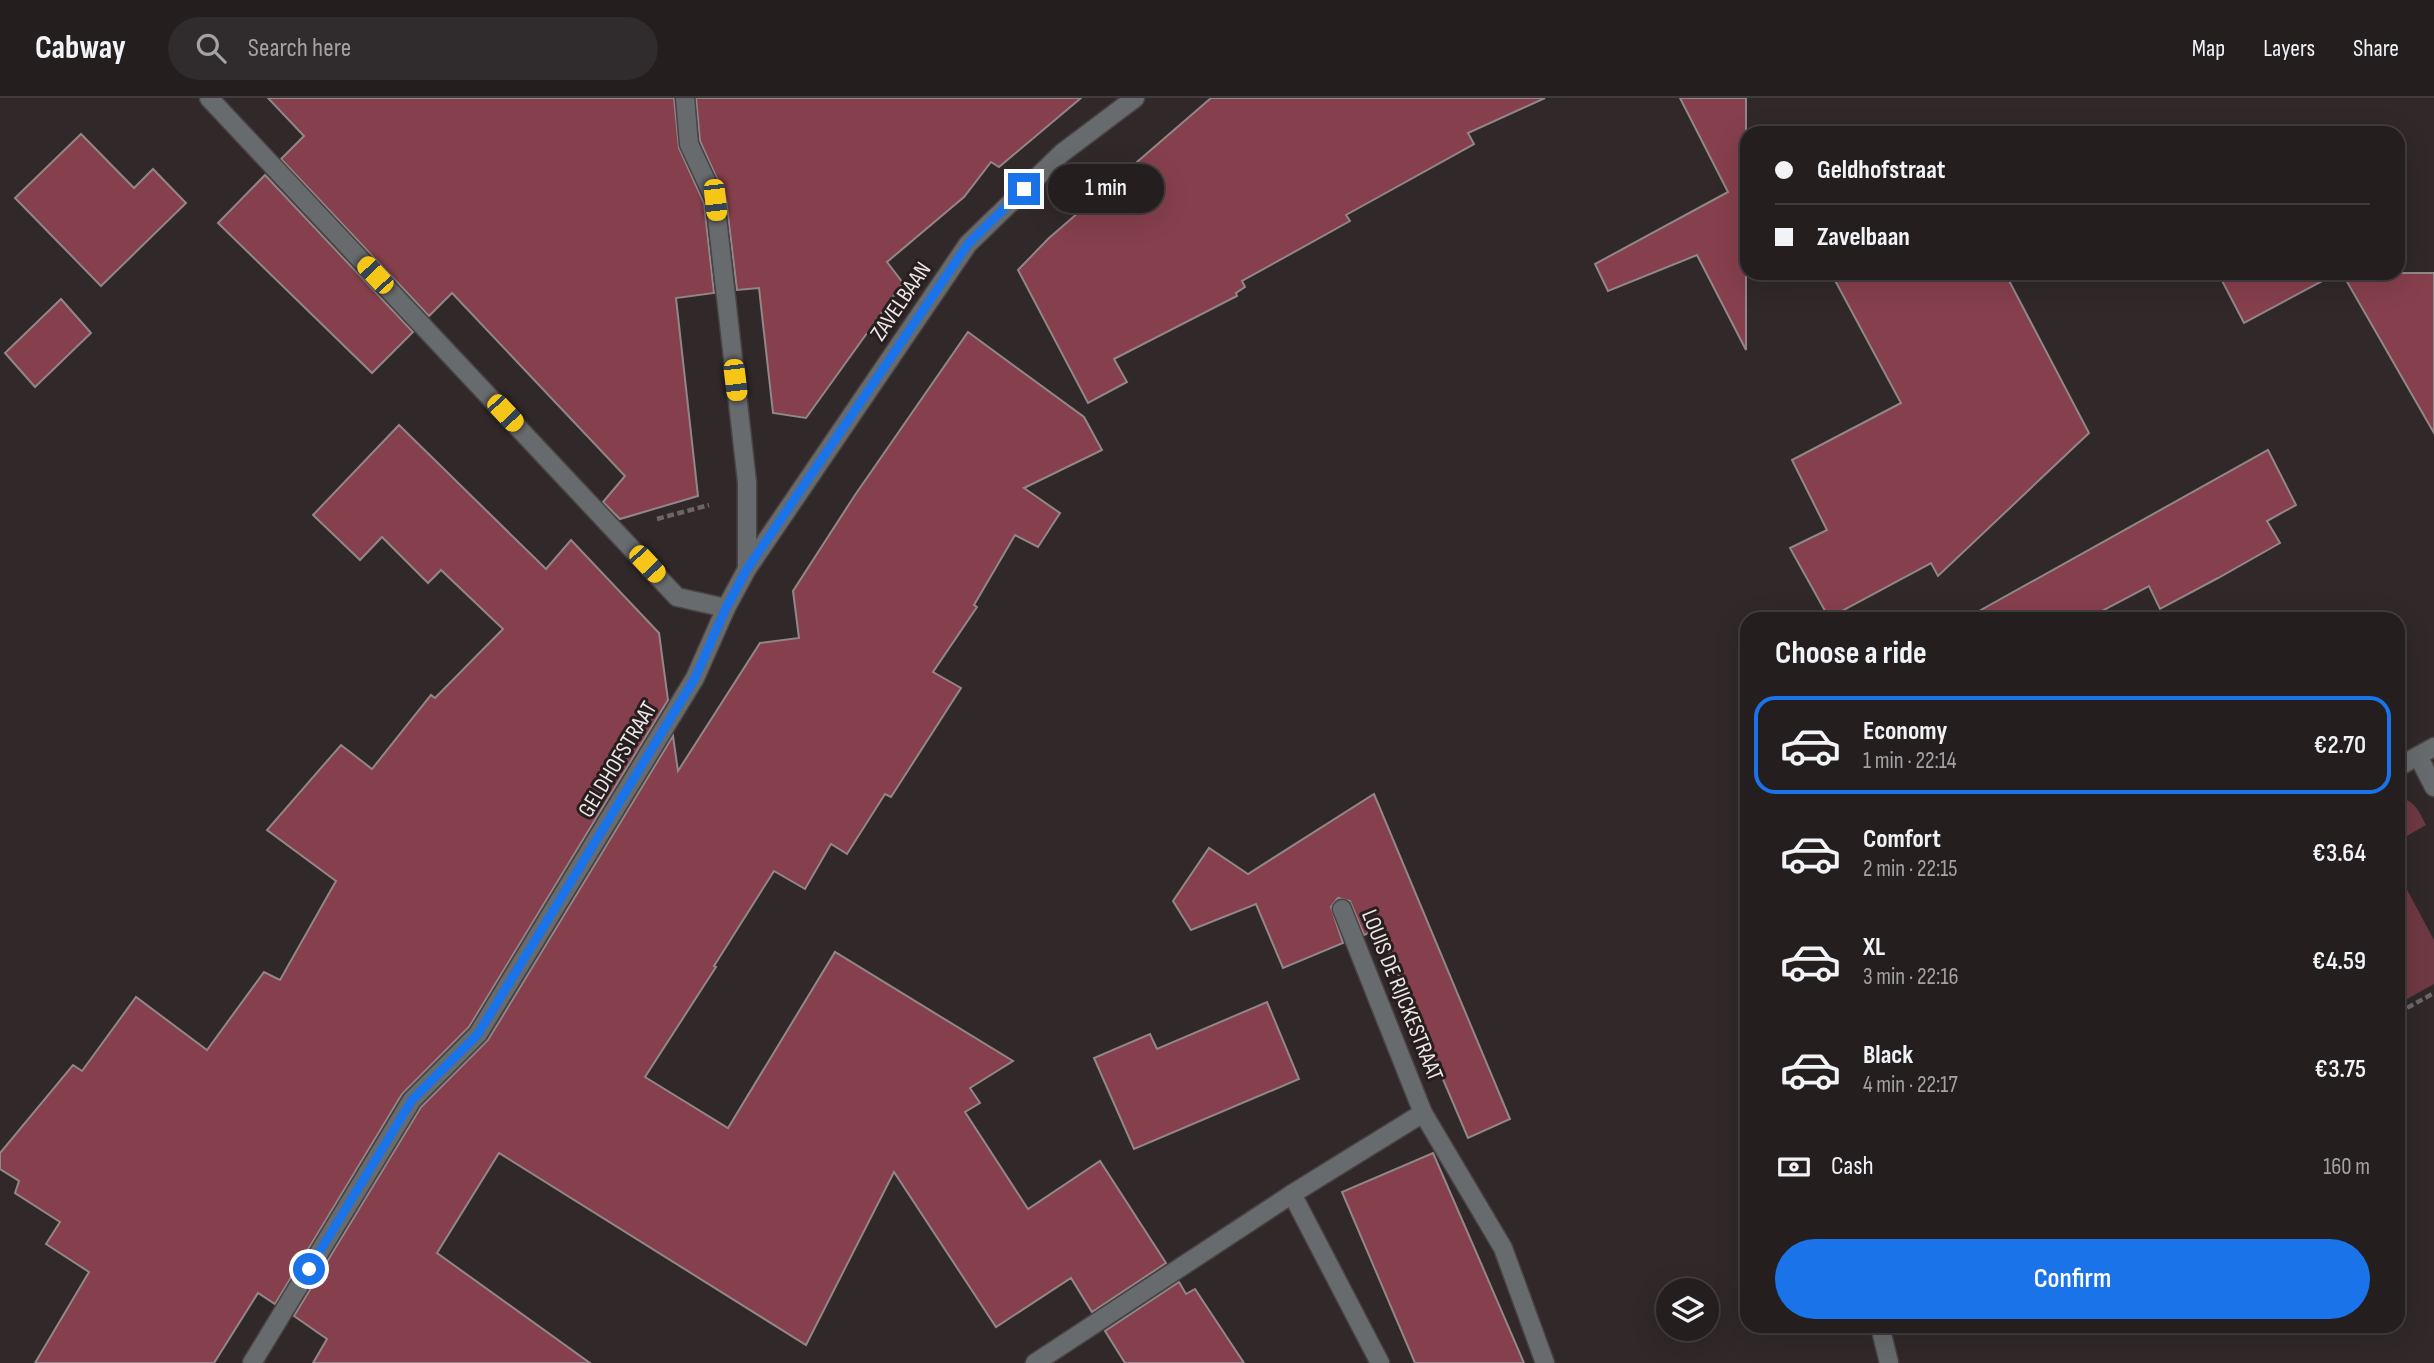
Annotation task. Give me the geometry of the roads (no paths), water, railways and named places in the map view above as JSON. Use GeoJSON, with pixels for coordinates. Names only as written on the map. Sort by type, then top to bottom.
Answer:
{"type":"FeatureCollection","features":[{"type":"Feature","properties":{"kind":"street"},"geometry":{"type":"LineString","coordinates":[[209,98],[677,597],[726,608]]}},
{"type":"Feature","properties":{"kind":"street","name":"GELDHOFSTRAAT"},"geometry":{"type":"LineString","coordinates":[[252,1363],[412,1100],[478,1034],[695,678],[726,608],[747,569],[747,494],[715,200],[689,144],[685,98]]}},
{"type":"Feature","properties":{"kind":"street","name":"ZAVELBAAN"},"geometry":{"type":"LineString","coordinates":[[747,569],[968,244],[1062,153],[1135,98]]}},
{"type":"Feature","properties":{"kind":"street"},"geometry":{"type":"LineString","coordinates":[[2405,764],[2434,747]]}},
{"type":"Feature","properties":{"kind":"street"},"geometry":{"type":"LineString","coordinates":[[2418,757],[2434,787]]}},
{"type":"Feature","properties":{"kind":"street","name":"LOUIS DE RIJCKESTRAAT"},"geometry":{"type":"LineString","coordinates":[[1035,1363],[1292,1194],[1423,1113],[1342,909]]}},
{"type":"Feature","properties":{"kind":"street"},"geometry":{"type":"LineString","coordinates":[[1423,1113],[1503,1248],[1545,1363]]}},
{"type":"Feature","properties":{"kind":"street"},"geometry":{"type":"LineString","coordinates":[[1292,1194],[1380,1363]]}},
{"type":"Feature","properties":{"kind":"street"},"geometry":{"type":"LineString","coordinates":[[1882,1333],[1889,1363]]}}]}
